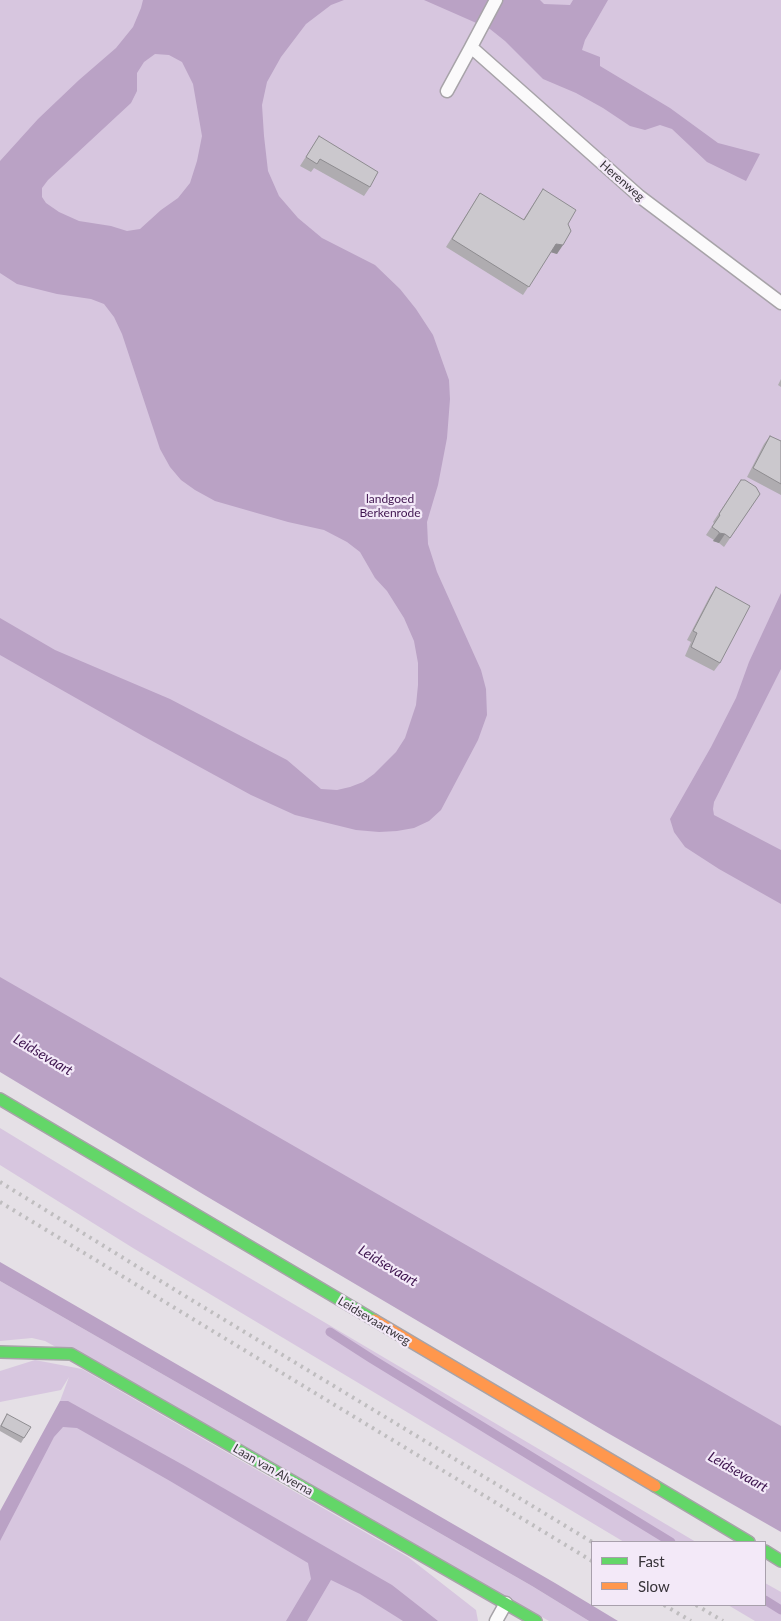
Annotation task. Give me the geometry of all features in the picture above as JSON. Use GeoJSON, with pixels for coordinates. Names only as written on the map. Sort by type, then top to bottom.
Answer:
{"type":"FeatureCollection","features":[{"type":"Feature","properties":{"kind":"street","name":"Leidsevaartweg"},"geometry":{"type":"LineString","coordinates":[[0,1099],[747,1541]]}},
{"type":"Feature","properties":{"kind":"street","name":"Laan van Alverna"},"geometry":{"type":"LineString","coordinates":[[0,1352],[71,1354],[536,1621]]}},
{"type":"Feature","properties":{"kind":"street"},"geometry":{"type":"LineString","coordinates":[[766,1552],[781,1561]]}},
{"type":"Feature","properties":{"kind":"lane"},"geometry":{"type":"LineString","coordinates":[[447,91],[496,0]]}},
{"type":"Feature","properties":{"kind":"lane","name":"Herenweg"},"geometry":{"type":"LineString","coordinates":[[471,48],[639,196],[781,303]]}},
{"type":"Feature","properties":{"kind":"lane"},"geometry":{"type":"LineString","coordinates":[[496,1621],[506,1603]]}},
{"type":"Feature","properties":{"kind":"green space","name":"landgoed Berkenrode"},"geometry":{"type":"Polygon","coordinates":[[[0,0],[781,0],[781,1450],[0,1013],[0,0]]]}},
{"type":"Feature","properties":{"kind":"green space"},"geometry":{"type":"Polygon","coordinates":[[[0,1128],[138,1212],[694,1541],[622,1541],[133,1248],[0,1165],[0,1128]]]}},
{"type":"Feature","properties":{"kind":"green space"},"geometry":{"type":"Polygon","coordinates":[[[0,1281],[532,1586],[589,1621],[549,1621],[45,1341],[32,1338],[0,1341],[0,1281]]]}},
{"type":"Feature","properties":{"kind":"green space"},"geometry":{"type":"Polygon","coordinates":[[[35,1360],[82,1369],[408,1557],[476,1610],[478,1621],[0,1621],[0,1538],[62,1401],[60,1401],[69,1377],[61,1390],[0,1402],[0,1371],[35,1360]]]}},
{"type":"Feature","properties":{"kind":"green space"},"geometry":{"type":"Polygon","coordinates":[[[766,1584],[781,1592],[781,1621],[755,1621],[730,1606],[766,1606],[766,1584]]]}},
{"type":"Feature","properties":{"kind":"water"},"geometry":{"type":"Polygon","coordinates":[[[143,0],[344,0],[331,5],[306,24],[281,57],[267,82],[262,105],[264,136],[268,171],[279,196],[298,218],[322,238],[375,265],[400,289],[433,335],[449,380],[450,399],[447,438],[438,485],[427,522],[428,544],[437,572],[481,670],[486,689],[487,715],[478,740],[441,810],[429,821],[414,828],[379,832],[356,830],[295,815],[251,795],[0,655],[0,618],[55,650],[170,699],[287,760],[321,789],[337,790],[350,787],[363,782],[374,774],[396,752],[405,738],[416,705],[418,663],[414,641],[404,618],[387,591],[375,578],[360,552],[347,542],[324,530],[288,522],[215,501],[181,480],[170,467],[160,449],[122,334],[114,317],[104,304],[91,299],[57,294],[17,284],[0,273],[0,161],[38,119],[116,48],[133,27],[143,0]],[[155,54],[144,62],[137,73],[137,91],[131,103],[48,180],[42,188],[42,197],[46,203],[59,212],[79,221],[111,226],[127,231],[140,229],[178,198],[190,183],[202,136],[193,84],[182,62],[169,55],[155,54]]]}},
{"type":"Feature","properties":{"kind":"water"},"geometry":{"type":"Polygon","coordinates":[[[424,0],[540,0],[544,4],[570,5],[573,0],[608,0],[585,40],[582,50],[600,57],[600,66],[670,108],[718,143],[760,154],[746,181],[707,162],[672,129],[660,125],[645,130],[630,126],[576,93],[543,79],[505,41],[490,29],[424,0]]]}},
{"type":"Feature","properties":{"kind":"water"},"geometry":{"type":"Polygon","coordinates":[[[781,593],[781,669],[714,802],[713,809],[714,815],[781,850],[781,904],[719,869],[685,847],[674,832],[670,819],[711,747],[736,698],[749,662],[781,593]]]}},
{"type":"Feature","properties":{"kind":"water","name":"Leidsevaart"},"geometry":{"type":"Polygon","coordinates":[[[0,977],[781,1426],[781,1532],[606,1432],[0,1072],[0,977]]]}},
{"type":"Feature","properties":{"kind":"water"},"geometry":{"type":"Polygon","coordinates":[[[0,1262],[618,1621],[589,1621],[532,1586],[0,1281],[0,1262]]]}},
{"type":"Feature","properties":{"kind":"water"},"geometry":{"type":"Polygon","coordinates":[[[60,1401],[68,1401],[392,1585],[438,1621],[403,1621],[360,1594],[331,1580],[307,1621],[286,1621],[311,1579],[308,1563],[77,1428],[63,1427],[54,1437],[0,1541],[0,1511],[60,1401]]]}},
{"type":"Feature","properties":{"kind":"building"},"geometry":{"type":"Polygon","coordinates":[[[319,136],[378,172],[370,187],[320,159],[317,164],[306,157],[319,136]]]}},
{"type":"Feature","properties":{"kind":"building"},"geometry":{"type":"Polygon","coordinates":[[[543,189],[576,210],[568,224],[571,231],[563,245],[556,244],[529,287],[452,239],[480,193],[524,220],[543,189]]]}},
{"type":"Feature","properties":{"kind":"building"},"geometry":{"type":"Polygon","coordinates":[[[770,436],[781,441],[781,484],[753,468],[770,436]]]}},
{"type":"Feature","properties":{"kind":"building"},"geometry":{"type":"Polygon","coordinates":[[[741,480],[745,480],[756,487],[760,494],[730,538],[712,527],[741,480]]]}},
{"type":"Feature","properties":{"kind":"building"},"geometry":{"type":"Polygon","coordinates":[[[716,587],[750,606],[720,663],[691,647],[697,633],[693,631],[716,587]]]}},
{"type":"Feature","properties":{"kind":"building"},"geometry":{"type":"Polygon","coordinates":[[[7,1414],[31,1427],[24,1438],[1,1426],[7,1414]]]}},
{"type":"Feature","properties":{"kind":"waterway"},"geometry":{"type":"LineString","coordinates":[[330,1332],[669,1541]]}},
{"type":"Feature","properties":{"kind":"waterway"},"geometry":{"type":"LineString","coordinates":[[766,1601],[781,1610]]}},
{"type":"Feature","properties":{"kind":"railway"},"geometry":{"type":"LineString","coordinates":[[0,1182],[591,1541]]}},
{"type":"Feature","properties":{"kind":"railway"},"geometry":{"type":"LineString","coordinates":[[0,1202],[591,1560]]}},
{"type":"Feature","properties":{"kind":"railway"},"geometry":{"type":"LineString","coordinates":[[666,1606],[691,1621]]}},
{"type":"Feature","properties":{"kind":"railway"},"geometry":{"type":"LineString","coordinates":[[698,1606],[723,1621]]}},
{"type":"Feature","properties":{"kind":"traffic: fast"},"geometry":{"type":"LineString","coordinates":[[0,1099],[374,1320]]}},
{"type":"Feature","properties":{"kind":"traffic: fast"},"geometry":{"type":"LineString","coordinates":[[0,1352],[71,1354],[536,1621]]}},
{"type":"Feature","properties":{"kind":"traffic: fast"},"geometry":{"type":"LineString","coordinates":[[655,1486],[747,1541]]}},
{"type":"Feature","properties":{"kind":"traffic: fast"},"geometry":{"type":"LineString","coordinates":[[766,1552],[781,1561]]}},
{"type":"Feature","properties":{"kind":"traffic: slow"},"geometry":{"type":"LineString","coordinates":[[374,1320],[655,1486]]}}]}
